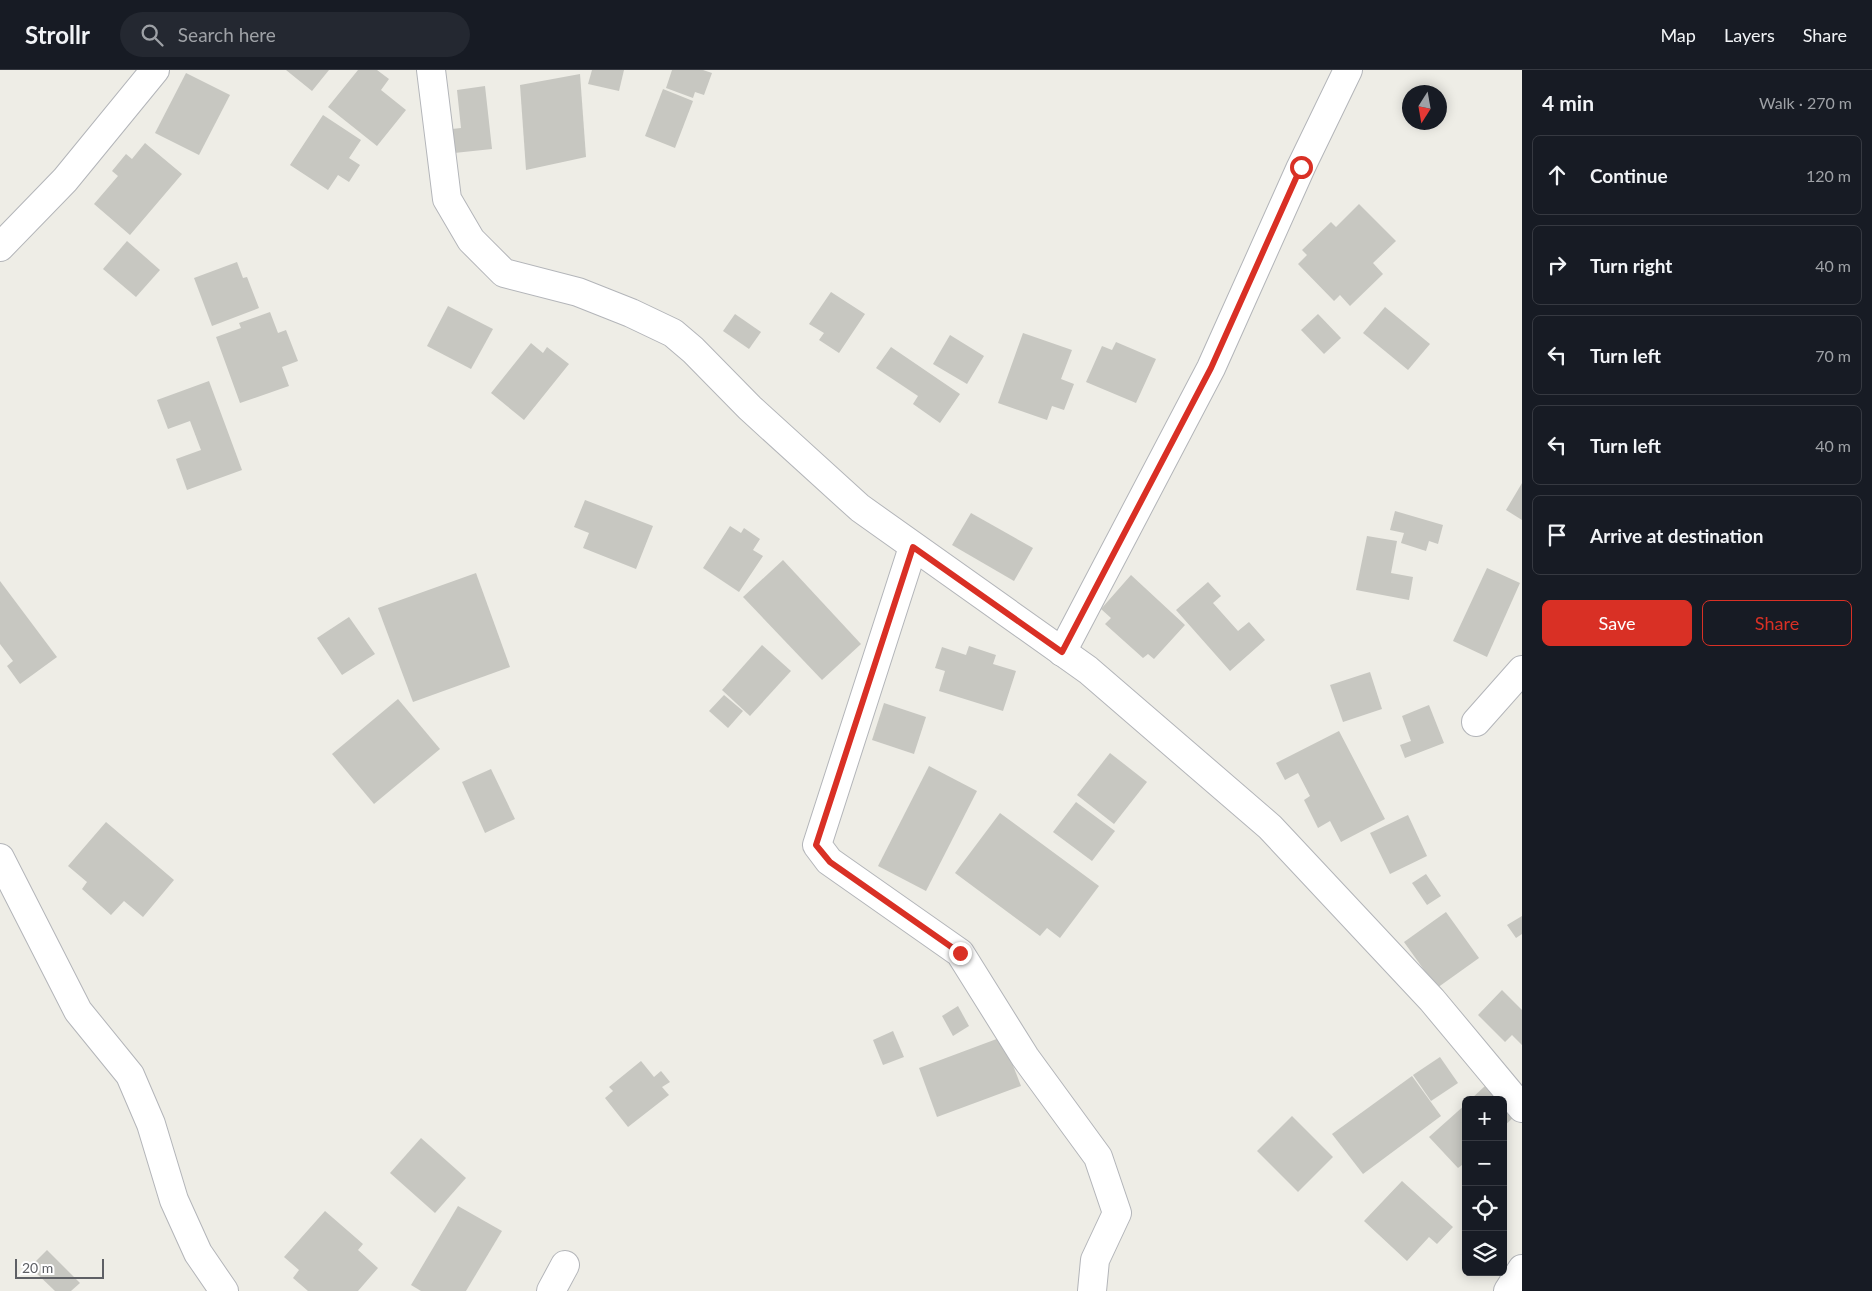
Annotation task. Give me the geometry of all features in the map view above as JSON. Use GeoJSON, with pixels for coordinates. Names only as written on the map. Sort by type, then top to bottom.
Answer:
{"type":"FeatureCollection","features":[{"type":"Feature","properties":{"kind":"street"},"geometry":{"type":"LineString","coordinates":[[0,247],[65,180],[155,70]]}},
{"type":"Feature","properties":{"kind":"street"},"geometry":{"type":"LineString","coordinates":[[431,70],[447,198],[471,240],[504,273],[578,292],[631,313],[673,333],[693,350],[750,408],[860,508],[1088,670],[1270,827],[1432,1000],[1522,1108]]}},
{"type":"Feature","properties":{"kind":"street"},"geometry":{"type":"LineString","coordinates":[[1062,652],[1211,368],[1301,167],[1348,70]]}},
{"type":"Feature","properties":{"kind":"street"},"geometry":{"type":"LineString","coordinates":[[913,547],[816,845],[830,862],[960,953],[1025,1057],[1098,1157],[1117,1213],[1095,1260],[1092,1291]]}},
{"type":"Feature","properties":{"kind":"street"},"geometry":{"type":"LineString","coordinates":[[1476,722],[1522,670]]}},
{"type":"Feature","properties":{"kind":"street"},"geometry":{"type":"LineString","coordinates":[[0,858],[78,1011],[130,1075],[151,1124],[174,1200],[198,1253],[224,1291]]}},
{"type":"Feature","properties":{"kind":"street"},"geometry":{"type":"LineString","coordinates":[[551,1291],[565,1265]]}},
{"type":"Feature","properties":{"kind":"street"},"geometry":{"type":"LineString","coordinates":[[1508,1291],[1522,1269]]}},
{"type":"Feature","properties":{"kind":"building"},"geometry":{"type":"Polygon","coordinates":[[[286,70],[329,70],[312,91],[286,70]]]}},
{"type":"Feature","properties":{"kind":"building"},"geometry":{"type":"Polygon","coordinates":[[[358,70],[377,70],[389,79],[381,90],[406,110],[377,146],[328,107],[358,70]]]}},
{"type":"Feature","properties":{"kind":"building"},"geometry":{"type":"Polygon","coordinates":[[[592,70],[624,70],[619,91],[588,84],[592,70]]]}},
{"type":"Feature","properties":{"kind":"building"},"geometry":{"type":"Polygon","coordinates":[[[672,70],[703,70],[712,73],[704,95],[695,92],[693,98],[666,88],[672,70]]]}},
{"type":"Feature","properties":{"kind":"building"},"geometry":{"type":"Polygon","coordinates":[[[186,73],[230,95],[199,155],[155,133],[186,73]]]}},
{"type":"Feature","properties":{"kind":"building"},"geometry":{"type":"Polygon","coordinates":[[[580,74],[586,157],[526,170],[520,85],[580,74]]]}},
{"type":"Feature","properties":{"kind":"building"},"geometry":{"type":"Polygon","coordinates":[[[485,86],[492,149],[454,153],[452,129],[461,128],[457,90],[485,86]]]}},
{"type":"Feature","properties":{"kind":"building"},"geometry":{"type":"Polygon","coordinates":[[[663,89],[693,101],[675,148],[645,136],[663,89]]]}},
{"type":"Feature","properties":{"kind":"building"},"geometry":{"type":"Polygon","coordinates":[[[323,115],[361,140],[349,158],[360,165],[349,182],[338,175],[328,190],[290,165],[323,115]]]}},
{"type":"Feature","properties":{"kind":"building"},"geometry":{"type":"Polygon","coordinates":[[[145,143],[182,174],[130,235],[94,204],[118,176],[112,171],[126,154],[132,159],[145,143]]]}},
{"type":"Feature","properties":{"kind":"building"},"geometry":{"type":"Polygon","coordinates":[[[1359,204],[1396,241],[1373,263],[1383,274],[1350,306],[1340,295],[1334,301],[1298,264],[1307,255],[1302,250],[1331,222],[1336,227],[1359,204]]]}},
{"type":"Feature","properties":{"kind":"building"},"geometry":{"type":"Polygon","coordinates":[[[127,241],[160,270],[136,297],[103,269],[127,241]]]}},
{"type":"Feature","properties":{"kind":"building"},"geometry":{"type":"Polygon","coordinates":[[[237,262],[243,278],[247,277],[259,308],[212,326],[194,278],[237,262]]]}},
{"type":"Feature","properties":{"kind":"building"},"geometry":{"type":"Polygon","coordinates":[[[831,292],[865,314],[839,353],[819,340],[824,333],[809,324],[831,292]]]}},
{"type":"Feature","properties":{"kind":"building"},"geometry":{"type":"Polygon","coordinates":[[[448,306],[493,329],[471,369],[427,346],[448,306]]]}},
{"type":"Feature","properties":{"kind":"building"},"geometry":{"type":"Polygon","coordinates":[[[1385,307],[1430,344],[1408,370],[1363,333],[1385,307]]]}},
{"type":"Feature","properties":{"kind":"building"},"geometry":{"type":"Polygon","coordinates":[[[270,312],[278,333],[286,330],[298,361],[282,367],[289,386],[240,403],[216,337],[241,328],[239,323],[270,312]]]}},
{"type":"Feature","properties":{"kind":"building"},"geometry":{"type":"Polygon","coordinates":[[[735,314],[761,332],[749,349],[723,331],[735,314]]]}},
{"type":"Feature","properties":{"kind":"building"},"geometry":{"type":"Polygon","coordinates":[[[1318,314],[1341,338],[1324,354],[1301,330],[1318,314]]]}},
{"type":"Feature","properties":{"kind":"building"},"geometry":{"type":"Polygon","coordinates":[[[1023,333],[1072,350],[1061,379],[1074,384],[1064,410],[1052,406],[1047,420],[998,403],[1023,333]]]}},
{"type":"Feature","properties":{"kind":"building"},"geometry":{"type":"Polygon","coordinates":[[[950,335],[984,356],[967,384],[933,364],[950,335]]]}},
{"type":"Feature","properties":{"kind":"building"},"geometry":{"type":"Polygon","coordinates":[[[1116,342],[1156,359],[1136,403],[1086,382],[1102,346],[1112,350],[1116,342]]]}},
{"type":"Feature","properties":{"kind":"building"},"geometry":{"type":"Polygon","coordinates":[[[531,343],[543,353],[547,347],[569,364],[524,420],[491,393],[531,343]]]}},
{"type":"Feature","properties":{"kind":"building"},"geometry":{"type":"Polygon","coordinates":[[[891,347],[960,394],[940,423],[913,404],[918,396],[876,368],[891,347]]]}},
{"type":"Feature","properties":{"kind":"building"},"geometry":{"type":"Polygon","coordinates":[[[209,381],[242,470],[187,490],[176,459],[201,450],[190,421],[168,429],[157,400],[209,381]]]}},
{"type":"Feature","properties":{"kind":"building"},"geometry":{"type":"Polygon","coordinates":[[[1522,483],[1522,520],[1506,510],[1522,483]]]}},
{"type":"Feature","properties":{"kind":"building"},"geometry":{"type":"Polygon","coordinates":[[[585,500],[653,526],[636,569],[583,548],[589,533],[574,527],[585,500]]]}},
{"type":"Feature","properties":{"kind":"building"},"geometry":{"type":"Polygon","coordinates":[[[1395,511],[1443,525],[1438,544],[1429,541],[1426,551],[1401,543],[1404,533],[1390,530],[1395,511]]]}},
{"type":"Feature","properties":{"kind":"building"},"geometry":{"type":"Polygon","coordinates":[[[971,513],[1033,548],[1014,581],[952,545],[971,513]]]}},
{"type":"Feature","properties":{"kind":"building"},"geometry":{"type":"Polygon","coordinates":[[[730,526],[741,533],[744,528],[760,539],[753,550],[763,556],[739,592],[703,568],[730,526]]]}},
{"type":"Feature","properties":{"kind":"building"},"geometry":{"type":"Polygon","coordinates":[[[1367,536],[1397,541],[1391,573],[1413,577],[1409,600],[1356,590],[1367,536]]]}},
{"type":"Feature","properties":{"kind":"building"},"geometry":{"type":"Polygon","coordinates":[[[783,560],[861,644],[822,680],[743,597],[783,560]]]}},
{"type":"Feature","properties":{"kind":"building"},"geometry":{"type":"Polygon","coordinates":[[[1487,568],[1520,583],[1487,657],[1453,641],[1487,568]]]}},
{"type":"Feature","properties":{"kind":"building"},"geometry":{"type":"Polygon","coordinates":[[[476,573],[510,667],[413,702],[378,608],[476,573]]]}},
{"type":"Feature","properties":{"kind":"building"},"geometry":{"type":"Polygon","coordinates":[[[1131,575],[1185,625],[1154,659],[1148,654],[1143,658],[1105,624],[1111,618],[1101,609],[1131,575]]]}},
{"type":"Feature","properties":{"kind":"building"},"geometry":{"type":"Polygon","coordinates":[[[0,581],[57,657],[20,684],[7,666],[13,661],[0,644],[0,581]]]}},
{"type":"Feature","properties":{"kind":"building"},"geometry":{"type":"Polygon","coordinates":[[[1208,582],[1221,596],[1213,603],[1238,631],[1249,622],[1265,640],[1230,671],[1176,610],[1208,582]]]}},
{"type":"Feature","properties":{"kind":"building"},"geometry":{"type":"Polygon","coordinates":[[[349,617],[375,654],[342,675],[317,638],[349,617]]]}},
{"type":"Feature","properties":{"kind":"building"},"geometry":{"type":"Polygon","coordinates":[[[762,645],[791,671],[750,716],[722,690],[762,645]]]}},
{"type":"Feature","properties":{"kind":"building"},"geometry":{"type":"Polygon","coordinates":[[[969,646],[996,655],[993,664],[1016,671],[1003,711],[939,691],[945,671],[935,668],[942,647],[966,655],[969,646]]]}},
{"type":"Feature","properties":{"kind":"building"},"geometry":{"type":"Polygon","coordinates":[[[1370,672],[1382,709],[1343,722],[1330,685],[1370,672]]]}},
{"type":"Feature","properties":{"kind":"building"},"geometry":{"type":"Polygon","coordinates":[[[724,695],[743,711],[728,728],[709,711],[724,695]]]}},
{"type":"Feature","properties":{"kind":"building"},"geometry":{"type":"Polygon","coordinates":[[[398,699],[440,749],[374,804],[332,754],[398,699]]]}},
{"type":"Feature","properties":{"kind":"building"},"geometry":{"type":"Polygon","coordinates":[[[884,703],[926,717],[914,754],[872,740],[884,703]]]}},
{"type":"Feature","properties":{"kind":"building"},"geometry":{"type":"Polygon","coordinates":[[[1429,705],[1444,743],[1405,758],[1400,745],[1411,741],[1402,716],[1429,705]]]}},
{"type":"Feature","properties":{"kind":"building"},"geometry":{"type":"Polygon","coordinates":[[[1339,731],[1385,819],[1341,842],[1330,821],[1318,828],[1304,800],[1310,796],[1298,773],[1285,780],[1276,763],[1339,731]]]}},
{"type":"Feature","properties":{"kind":"building"},"geometry":{"type":"Polygon","coordinates":[[[1110,753],[1147,782],[1114,824],[1077,795],[1110,753]]]}},
{"type":"Feature","properties":{"kind":"building"},"geometry":{"type":"Polygon","coordinates":[[[929,766],[977,791],[926,891],[878,866],[929,766]]]}},
{"type":"Feature","properties":{"kind":"building"},"geometry":{"type":"Polygon","coordinates":[[[491,769],[515,819],[485,833],[462,782],[491,769]]]}},
{"type":"Feature","properties":{"kind":"building"},"geometry":{"type":"Polygon","coordinates":[[[1076,802],[1115,831],[1092,861],[1053,832],[1076,802]]]}},
{"type":"Feature","properties":{"kind":"building"},"geometry":{"type":"Polygon","coordinates":[[[1000,813],[1099,886],[1060,938],[1047,928],[1040,936],[955,873],[1000,813]]]}},
{"type":"Feature","properties":{"kind":"building"},"geometry":{"type":"Polygon","coordinates":[[[1408,815],[1427,856],[1390,874],[1370,833],[1408,815]]]}},
{"type":"Feature","properties":{"kind":"building"},"geometry":{"type":"Polygon","coordinates":[[[106,822],[174,880],[143,917],[124,901],[111,915],[82,889],[87,882],[68,866],[106,822]]]}},
{"type":"Feature","properties":{"kind":"building"},"geometry":{"type":"Polygon","coordinates":[[[1426,874],[1441,896],[1427,905],[1412,883],[1426,874]]]}},
{"type":"Feature","properties":{"kind":"building"},"geometry":{"type":"Polygon","coordinates":[[[1446,912],[1479,958],[1437,988],[1404,942],[1446,912]]]}},
{"type":"Feature","properties":{"kind":"building"},"geometry":{"type":"Polygon","coordinates":[[[1522,916],[1522,934],[1516,938],[1507,925],[1522,916]]]}},
{"type":"Feature","properties":{"kind":"building"},"geometry":{"type":"Polygon","coordinates":[[[1502,990],[1522,1010],[1522,1045],[1512,1035],[1505,1042],[1478,1015],[1502,990]]]}},
{"type":"Feature","properties":{"kind":"building"},"geometry":{"type":"Polygon","coordinates":[[[958,1006],[969,1026],[953,1036],[942,1016],[958,1006]]]}},
{"type":"Feature","properties":{"kind":"building"},"geometry":{"type":"Polygon","coordinates":[[[893,1031],[904,1057],[883,1065],[873,1040],[893,1031]]]}},
{"type":"Feature","properties":{"kind":"building"},"geometry":{"type":"Polygon","coordinates":[[[1002,1037],[1021,1086],[937,1117],[919,1068],[1002,1037]]]}},
{"type":"Feature","properties":{"kind":"building"},"geometry":{"type":"Polygon","coordinates":[[[1440,1057],[1458,1083],[1431,1101],[1413,1075],[1440,1057]]]}},
{"type":"Feature","properties":{"kind":"building"},"geometry":{"type":"Polygon","coordinates":[[[641,1061],[654,1077],[661,1071],[670,1082],[662,1087],[669,1095],[628,1127],[605,1098],[613,1091],[609,1087],[641,1061]]]}},
{"type":"Feature","properties":{"kind":"building"},"geometry":{"type":"Polygon","coordinates":[[[1412,1076],[1441,1116],[1363,1174],[1332,1134],[1412,1076]]]}},
{"type":"Feature","properties":{"kind":"building"},"geometry":{"type":"Polygon","coordinates":[[[1486,1085],[1496,1096],[1474,1096],[1486,1085]]]}},
{"type":"Feature","properties":{"kind":"building"},"geometry":{"type":"Polygon","coordinates":[[[1507,1107],[1515,1116],[1507,1123],[1507,1107]]]}},
{"type":"Feature","properties":{"kind":"building"},"geometry":{"type":"Polygon","coordinates":[[[1462,1108],[1462,1165],[1458,1168],[1429,1137],[1462,1108]]]}},
{"type":"Feature","properties":{"kind":"building"},"geometry":{"type":"Polygon","coordinates":[[[1292,1116],[1333,1157],[1298,1192],[1257,1151],[1292,1116]]]}},
{"type":"Feature","properties":{"kind":"building"},"geometry":{"type":"Polygon","coordinates":[[[421,1138],[466,1178],[435,1213],[390,1173],[421,1138]]]}},
{"type":"Feature","properties":{"kind":"building"},"geometry":{"type":"Polygon","coordinates":[[[1402,1181],[1453,1227],[1437,1244],[1429,1237],[1407,1261],[1364,1221],[1402,1181]]]}},
{"type":"Feature","properties":{"kind":"building"},"geometry":{"type":"Polygon","coordinates":[[[458,1206],[502,1231],[466,1291],[421,1291],[411,1285],[458,1206]]]}},
{"type":"Feature","properties":{"kind":"building"},"geometry":{"type":"Polygon","coordinates":[[[325,1211],[363,1244],[358,1250],[378,1268],[358,1291],[308,1291],[293,1278],[299,1270],[284,1257],[325,1211]]]}},
{"type":"Feature","properties":{"kind":"building"},"geometry":{"type":"Polygon","coordinates":[[[47,1250],[80,1283],[71,1291],[55,1291],[30,1267],[47,1250]]]}},
{"type":"Feature","properties":{"kind":"route"},"geometry":{"type":"LineString","coordinates":[[960,953],[830,862],[816,845],[913,547],[1062,652],[1211,368],[1301,167]]}}]}
